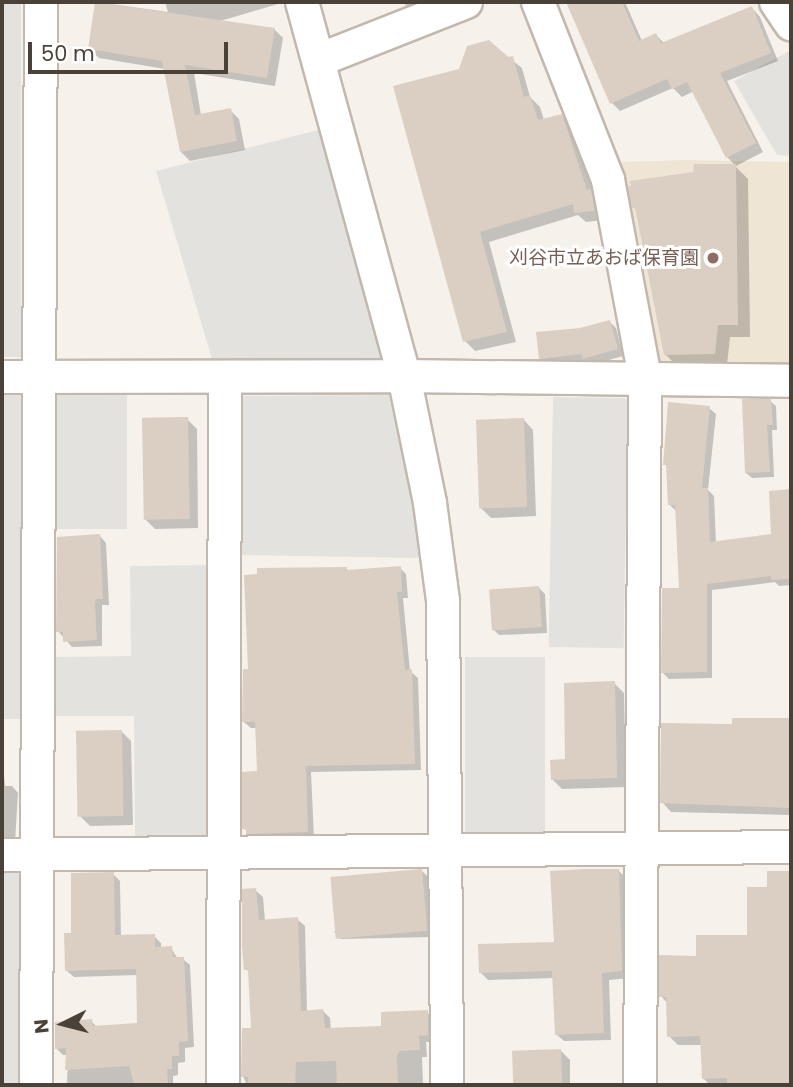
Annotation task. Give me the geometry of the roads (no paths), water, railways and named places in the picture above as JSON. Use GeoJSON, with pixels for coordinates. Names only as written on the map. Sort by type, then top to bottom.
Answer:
{"type":"FeatureCollection","features":[{"type":"Feature","properties":{"kind":"street"},"geometry":{"type":"LineString","coordinates":[[36,1085],[41,2]]}},
{"type":"Feature","properties":{"kind":"street"},"geometry":{"type":"LineString","coordinates":[[302,2],[404,376],[430,503],[443,601],[447,1085]]}},
{"type":"Feature","properties":{"kind":"street"},"geometry":{"type":"LineString","coordinates":[[319,60],[466,2]]}},
{"type":"Feature","properties":{"kind":"street"},"geometry":{"type":"LineString","coordinates":[[538,2],[608,180],[645,378],[640,1085]]}},
{"type":"Feature","properties":{"kind":"street"},"geometry":{"type":"LineString","coordinates":[[776,2],[791,24]]}},
{"type":"Feature","properties":{"kind":"street"},"geometry":{"type":"LineString","coordinates":[[2,377],[404,376],[791,381]]}},
{"type":"Feature","properties":{"kind":"street"},"geometry":{"type":"LineString","coordinates":[[223,1085],[225,378]]}},
{"type":"Feature","properties":{"kind":"street"},"geometry":{"type":"LineString","coordinates":[[2,855],[791,847]]}},
{"type":"Feature","properties":{"kind":"place","name":"刈谷市立あおば保育園"},"geometry":{"type":"Point","coordinates":[713,258]}}]}
